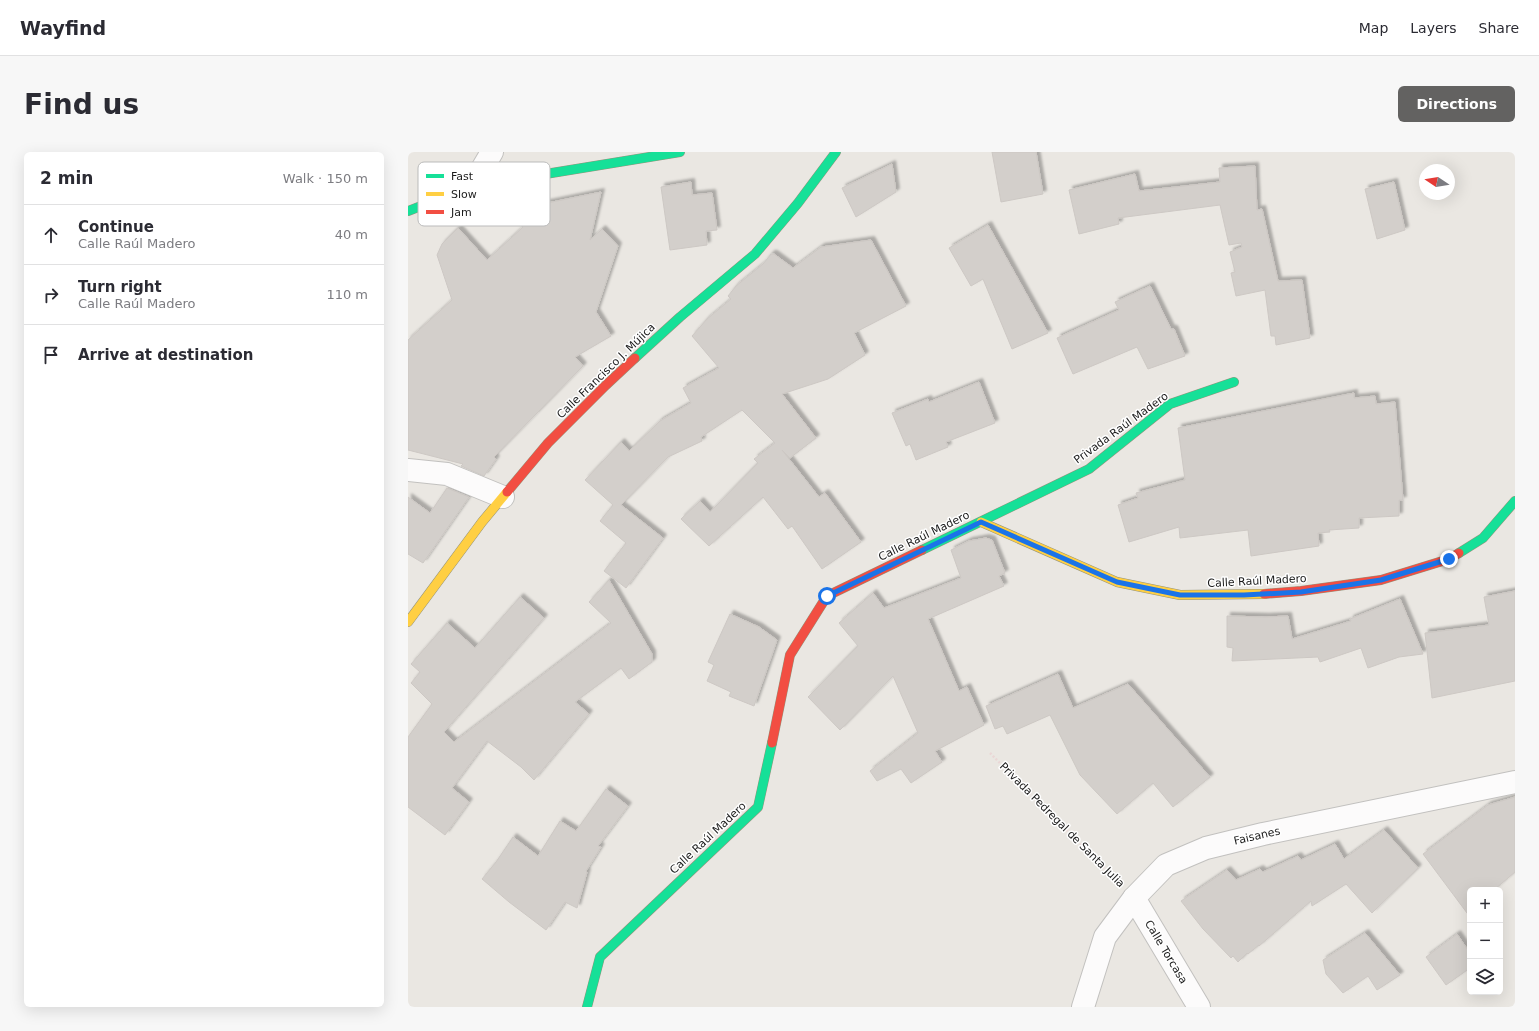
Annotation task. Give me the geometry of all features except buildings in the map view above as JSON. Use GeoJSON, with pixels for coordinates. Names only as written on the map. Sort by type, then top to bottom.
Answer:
{"type":"FeatureCollection","features":[{"type":"Feature","properties":{"kind":"street"},"geometry":{"type":"LineString","coordinates":[[486,162],[492,152]]}},
{"type":"Feature","properties":{"kind":"street"},"geometry":{"type":"LineString","coordinates":[[550,173],[680,152]]}},
{"type":"Feature","properties":{"kind":"street","name":"Calle Francisco J. Mújica"},"geometry":{"type":"LineString","coordinates":[[408,622],[482,522],[548,442],[605,386],[680,317],[755,254],[798,203],[836,152]]}},
{"type":"Feature","properties":{"kind":"street"},"geometry":{"type":"LineString","coordinates":[[408,211],[418,207]]}},
{"type":"Feature","properties":{"kind":"street","name":"Privada Raúl Madero"},"geometry":{"type":"LineString","coordinates":[[981,522],[1089,469],[1170,404],[1234,382]]}},
{"type":"Feature","properties":{"kind":"street"},"geometry":{"type":"LineString","coordinates":[[408,470],[447,474],[504,497]]}},
{"type":"Feature","properties":{"kind":"street","name":"Calle Raúl Madero"},"geometry":{"type":"LineString","coordinates":[[587,1007],[600,957],[758,807],[790,655],[827,596],[981,522],[1117,582],[1180,595],[1244,595],[1301,592],[1381,580],[1449,559],[1483,538],[1515,501]]}},
{"type":"Feature","properties":{"kind":"street","name":"Faisanes"},"geometry":{"type":"LineString","coordinates":[[1083,1007],[1105,937],[1134,898],[1166,865],[1206,848],[1263,834],[1515,782]]}},
{"type":"Feature","properties":{"kind":"street","name":"Calle Torcasa"},"geometry":{"type":"LineString","coordinates":[[1134,898],[1199,1007]]}},
{"type":"Feature","properties":{"kind":"path","name":"Privada Pedregal de Santa Julia"},"geometry":{"type":"LineString","coordinates":[[990,753],[1134,898]]}},
{"type":"Feature","properties":{"kind":"traffic: fast"},"geometry":{"type":"LineString","coordinates":[[550,173],[680,152]]}},
{"type":"Feature","properties":{"kind":"traffic: fast"},"geometry":{"type":"LineString","coordinates":[[635,358],[680,317],[755,254],[798,203],[836,152]]}},
{"type":"Feature","properties":{"kind":"traffic: fast"},"geometry":{"type":"LineString","coordinates":[[408,211],[418,207]]}},
{"type":"Feature","properties":{"kind":"traffic: fast"},"geometry":{"type":"LineString","coordinates":[[922,550],[1089,469],[1170,404],[1234,382]]}},
{"type":"Feature","properties":{"kind":"traffic: fast"},"geometry":{"type":"LineString","coordinates":[[1459,553],[1483,538],[1515,501]]}},
{"type":"Feature","properties":{"kind":"traffic: fast"},"geometry":{"type":"LineString","coordinates":[[587,1007],[600,957],[758,807],[772,743]]}},
{"type":"Feature","properties":{"kind":"traffic: slow"},"geometry":{"type":"LineString","coordinates":[[408,622],[482,522],[507,492]]}},
{"type":"Feature","properties":{"kind":"traffic: slow"},"geometry":{"type":"LineString","coordinates":[[981,522],[1117,582],[1180,595],[1264,594]]}},
{"type":"Feature","properties":{"kind":"traffic: jam"},"geometry":{"type":"LineString","coordinates":[[507,492],[548,443],[635,358]]}},
{"type":"Feature","properties":{"kind":"traffic: jam"},"geometry":{"type":"LineString","coordinates":[[772,743],[790,655],[827,596],[922,550]]}},
{"type":"Feature","properties":{"kind":"traffic: jam"},"geometry":{"type":"LineString","coordinates":[[1264,594],[1301,591],[1381,580],[1449,559],[1459,553]]}},
{"type":"Feature","properties":{"kind":"route"},"geometry":{"type":"LineString","coordinates":[[827,596],[981,522],[1117,582],[1180,595],[1244,595],[1301,592],[1381,580],[1449,559]]}}]}
